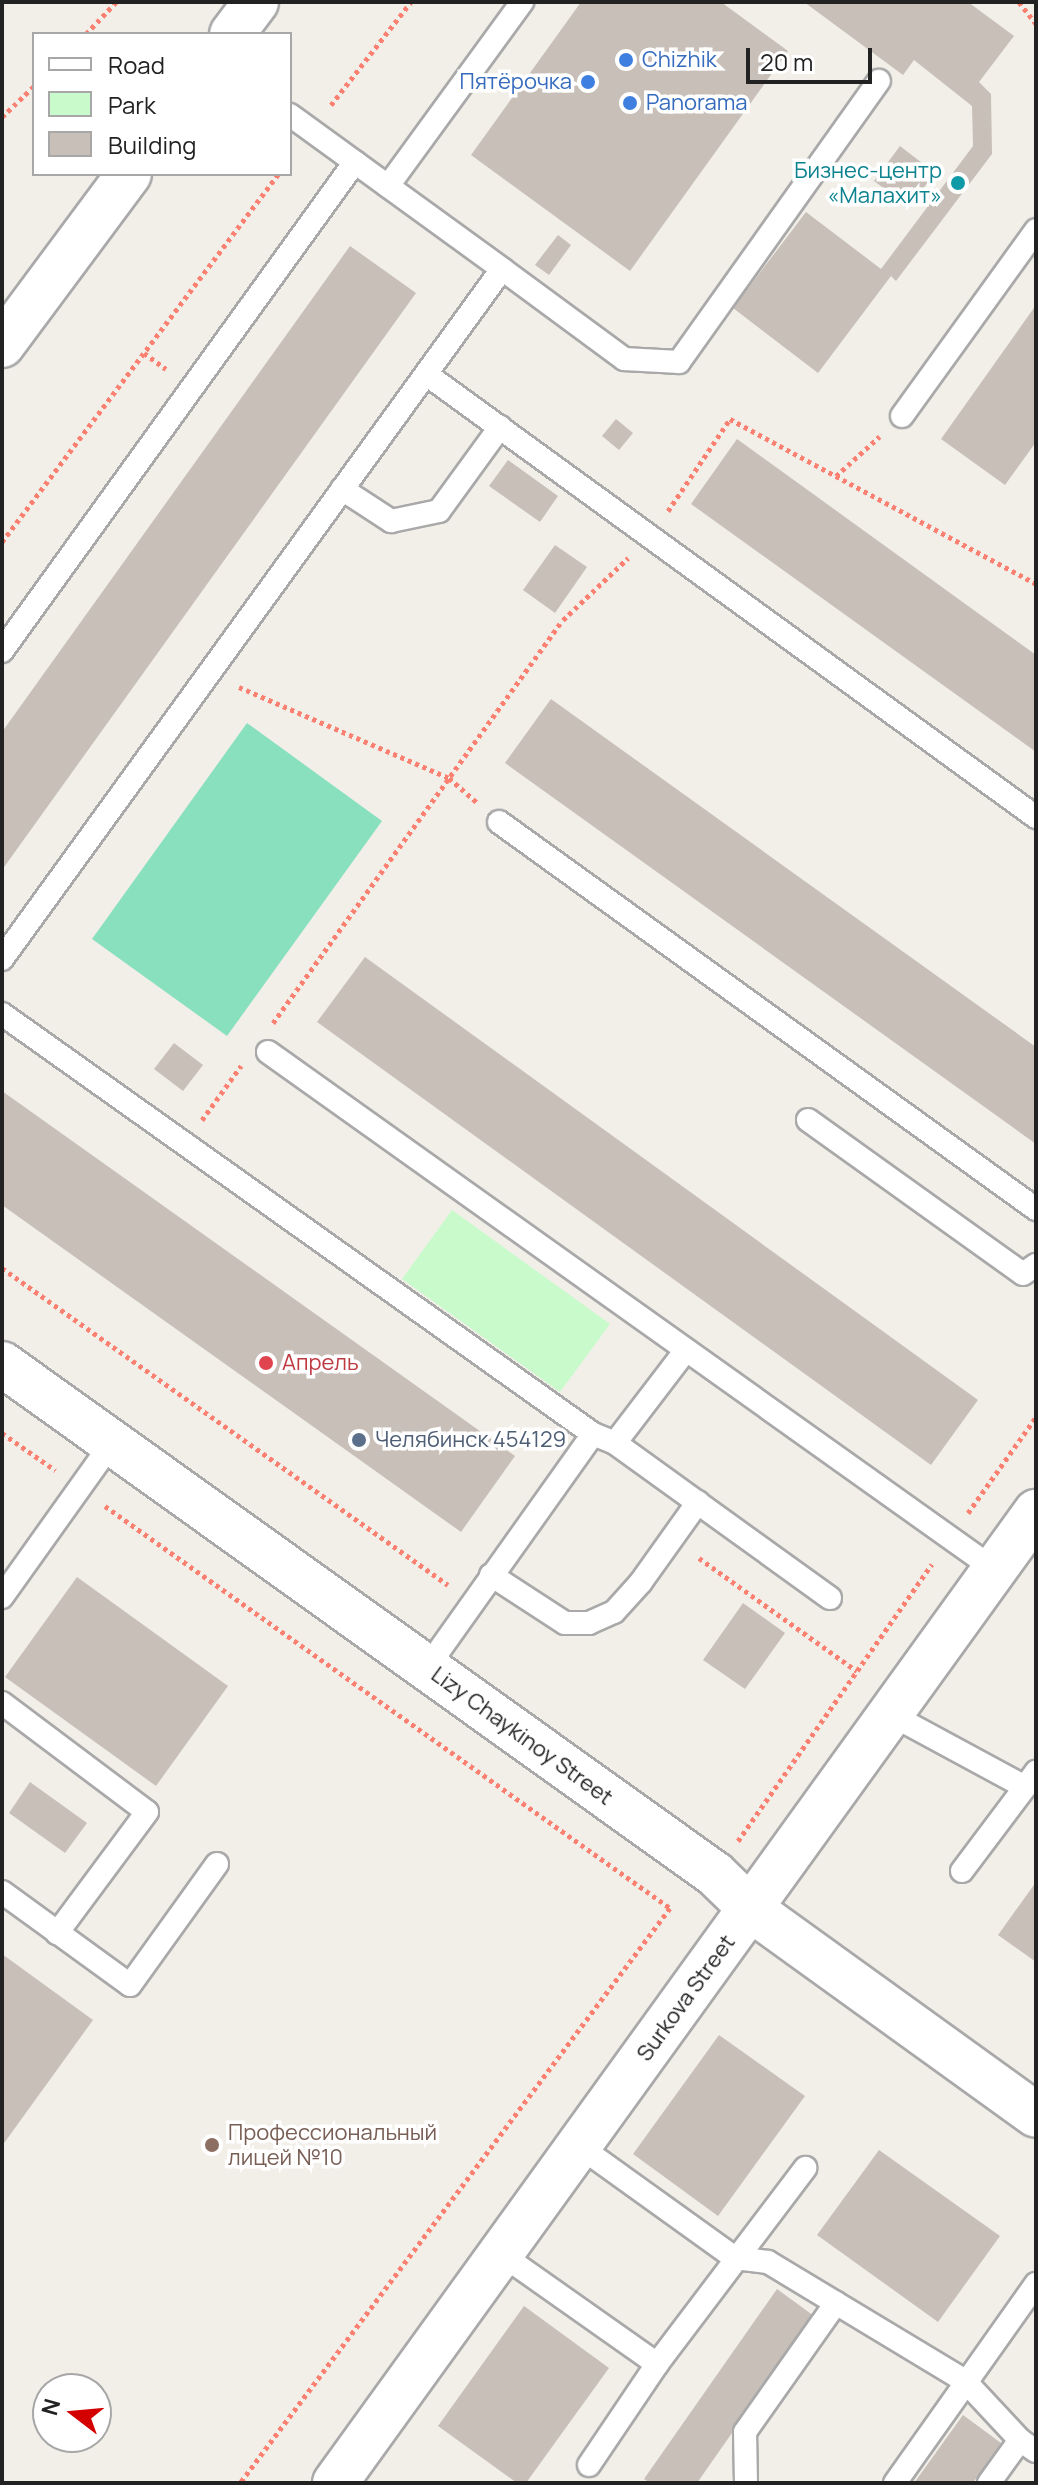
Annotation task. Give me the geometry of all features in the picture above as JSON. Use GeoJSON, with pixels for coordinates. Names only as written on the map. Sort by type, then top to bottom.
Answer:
{"type":"FeatureCollection","features":[{"type":"Feature","properties":{"kind":"street"},"geometry":{"type":"LineString","coordinates":[[234,32],[256,2]]}},
{"type":"Feature","properties":{"kind":"street"},"geometry":{"type":"LineString","coordinates":[[2,345],[128,176]]}},
{"type":"Feature","properties":{"kind":"street","name":"Lizy Chaykinoy Street"},"geometry":{"type":"LineString","coordinates":[[2,1364],[715,1874],[752,1910],[1036,2115]]}},
{"type":"Feature","properties":{"kind":"street","name":"Surkova Street"},"geometry":{"type":"LineString","coordinates":[[335,2483],[752,1910],[1036,1512]]}},
{"type":"Feature","properties":{"kind":"lane"},"geometry":{"type":"LineString","coordinates":[[388,186],[522,2]]}},
{"type":"Feature","properties":{"kind":"lane"},"geometry":{"type":"LineString","coordinates":[[292,116],[624,359],[679,362],[879,81]]}},
{"type":"Feature","properties":{"kind":"lane"},"geometry":{"type":"LineString","coordinates":[[2,651],[355,162]]}},
{"type":"Feature","properties":{"kind":"lane"},"geometry":{"type":"LineString","coordinates":[[902,416],[1036,230]]}},
{"type":"Feature","properties":{"kind":"lane"},"geometry":{"type":"LineString","coordinates":[[2,959],[502,269]]}},
{"type":"Feature","properties":{"kind":"lane"},"geometry":{"type":"LineString","coordinates":[[426,374],[1036,817]]}},
{"type":"Feature","properties":{"kind":"lane"},"geometry":{"type":"LineString","coordinates":[[342,489],[391,521],[439,511],[500,427]]}},
{"type":"Feature","properties":{"kind":"lane"},"geometry":{"type":"LineString","coordinates":[[499,822],[1036,1209]]}},
{"type":"Feature","properties":{"kind":"lane"},"geometry":{"type":"LineString","coordinates":[[2,1014],[593,1434],[615,1443],[830,1598]]}},
{"type":"Feature","properties":{"kind":"lane"},"geometry":{"type":"LineString","coordinates":[[261,1047],[994,1569]]}},
{"type":"Feature","properties":{"kind":"lane"},"geometry":{"type":"LineString","coordinates":[[808,1120],[1023,1274],[1036,1265]]}},
{"type":"Feature","properties":{"kind":"lane"},"geometry":{"type":"LineString","coordinates":[[615,1443],[686,1350]]}},
{"type":"Feature","properties":{"kind":"lane"},"geometry":{"type":"LineString","coordinates":[[427,1668],[593,1434]]}},
{"type":"Feature","properties":{"kind":"lane"},"geometry":{"type":"LineString","coordinates":[[2,1597],[112,1443]]}},
{"type":"Feature","properties":{"kind":"lane"},"geometry":{"type":"LineString","coordinates":[[491,1575],[565,1623],[589,1623],[614,1612],[641,1582],[698,1502]]}},
{"type":"Feature","properties":{"kind":"lane"},"geometry":{"type":"LineString","coordinates":[[2,1703],[147,1812],[57,1933]]}},
{"type":"Feature","properties":{"kind":"lane"},"geometry":{"type":"LineString","coordinates":[[890,1714],[1030,1780],[962,1871]]}},
{"type":"Feature","properties":{"kind":"lane"},"geometry":{"type":"LineString","coordinates":[[2,1892],[130,1985],[217,1864]]}},
{"type":"Feature","properties":{"kind":"lane"},"geometry":{"type":"LineString","coordinates":[[579,2146],[735,2258],[768,2262],[965,2381],[1028,2446],[989,2483]]}},
{"type":"Feature","properties":{"kind":"lane"},"geometry":{"type":"LineString","coordinates":[[589,2465],[657,2364],[805,2168]]}},
{"type":"Feature","properties":{"kind":"lane"},"geometry":{"type":"LineString","coordinates":[[501,2254],[657,2364]]}},
{"type":"Feature","properties":{"kind":"lane"},"geometry":{"type":"LineString","coordinates":[[895,2483],[1036,2284]]}},
{"type":"Feature","properties":{"kind":"lane"},"geometry":{"type":"LineString","coordinates":[[746,2483],[745,2432],[836,2303]]}},
{"type":"Feature","properties":{"kind":"path"},"geometry":{"type":"LineString","coordinates":[[88,32],[116,2]]}},
{"type":"Feature","properties":{"kind":"path"},"geometry":{"type":"LineString","coordinates":[[311,130],[411,2]]}},
{"type":"Feature","properties":{"kind":"path"},"geometry":{"type":"LineString","coordinates":[[1019,2],[1036,24]]}},
{"type":"Feature","properties":{"kind":"path"},"geometry":{"type":"LineString","coordinates":[[2,117],[32,88]]}},
{"type":"Feature","properties":{"kind":"path"},"geometry":{"type":"LineString","coordinates":[[2,542],[276,176]]}},
{"type":"Feature","properties":{"kind":"path"},"geometry":{"type":"LineString","coordinates":[[836,476],[902,416]]}},
{"type":"Feature","properties":{"kind":"path"},"geometry":{"type":"LineString","coordinates":[[184,1145],[261,1047],[563,620],[650,537],[730,419],[1034,582],[1036,573]]}},
{"type":"Feature","properties":{"kind":"path"},"geometry":{"type":"LineString","coordinates":[[209,674],[449,778],[499,822]]}},
{"type":"Feature","properties":{"kind":"path"},"geometry":{"type":"LineString","coordinates":[[2,1268],[472,1602]]}},
{"type":"Feature","properties":{"kind":"path"},"geometry":{"type":"LineString","coordinates":[[240,2483],[670,1908],[715,1874],[1036,1417]]}},
{"type":"Feature","properties":{"kind":"path"},"geometry":{"type":"LineString","coordinates":[[2,1433],[670,1908]]}},
{"type":"Feature","properties":{"kind":"path"},"geometry":{"type":"LineString","coordinates":[[672,1539],[857,1671]]}},
{"type":"Feature","properties":{"kind":"green space"},"geometry":{"type":"Polygon","coordinates":[[[247,723],[382,821],[227,1036],[92,939],[247,723]]]}},
{"type":"Feature","properties":{"kind":"green space"},"geometry":{"type":"Polygon","coordinates":[[[452,1210],[610,1324],[560,1392],[402,1279],[452,1210]]]}},
{"type":"Feature","properties":{"kind":"building","name":"Panorama"},"geometry":{"type":"Polygon","coordinates":[[[581,2],[721,2],[788,51],[630,271],[471,155],[581,2]]]}},
{"type":"Feature","properties":{"kind":"building","name":"Бизнес-центр «Малахит»"},"geometry":{"type":"Polygon","coordinates":[[[804,2],[968,2],[1014,36],[979,82],[991,94],[992,154],[896,281],[891,276],[818,373],[733,308],[806,212],[881,269],[973,146],[972,106],[914,60],[903,75],[804,2]]]}},
{"type":"Feature","properties":{"kind":"building"},"geometry":{"type":"Polygon","coordinates":[[[900,146],[935,173],[909,207],[874,181],[900,146]]]}},
{"type":"Feature","properties":{"kind":"building"},"geometry":{"type":"Polygon","coordinates":[[[558,235],[571,245],[549,275],[535,265],[558,235]]]}},
{"type":"Feature","properties":{"kind":"building"},"geometry":{"type":"Polygon","coordinates":[[[350,246],[416,293],[2,870],[2,732],[350,246]]]}},
{"type":"Feature","properties":{"kind":"building"},"geometry":{"type":"Polygon","coordinates":[[[1036,305],[1036,442],[1005,485],[941,439],[1036,305]]]}},
{"type":"Feature","properties":{"kind":"building"},"geometry":{"type":"Polygon","coordinates":[[[616,419],[633,433],[619,450],[602,436],[616,419]]]}},
{"type":"Feature","properties":{"kind":"building"},"geometry":{"type":"Polygon","coordinates":[[[737,439],[1036,655],[1036,752],[691,504],[737,439]]]}},
{"type":"Feature","properties":{"kind":"building"},"geometry":{"type":"Polygon","coordinates":[[[508,460],[558,496],[540,522],[489,486],[508,460]]]}},
{"type":"Feature","properties":{"kind":"building"},"geometry":{"type":"Polygon","coordinates":[[[555,545],[587,567],[555,613],[523,590],[555,545]]]}},
{"type":"Feature","properties":{"kind":"building"},"geometry":{"type":"Polygon","coordinates":[[[551,699],[1036,1047],[1036,1144],[505,763],[551,699]]]}},
{"type":"Feature","properties":{"kind":"building"},"geometry":{"type":"Polygon","coordinates":[[[365,957],[978,1400],[931,1465],[317,1022],[365,957]]]}},
{"type":"Feature","properties":{"kind":"building"},"geometry":{"type":"Polygon","coordinates":[[[174,1043],[203,1065],[183,1091],[154,1069],[174,1043]]]}},
{"type":"Feature","properties":{"kind":"building"},"geometry":{"type":"Polygon","coordinates":[[[2,1091],[515,1456],[461,1532],[2,1205],[2,1091]]]}},
{"type":"Feature","properties":{"kind":"building"},"geometry":{"type":"Polygon","coordinates":[[[77,1577],[228,1686],[156,1786],[5,1677],[77,1577]]]}},
{"type":"Feature","properties":{"kind":"building"},"geometry":{"type":"Polygon","coordinates":[[[743,1603],[785,1633],[745,1689],[703,1660],[743,1603]]]}},
{"type":"Feature","properties":{"kind":"building"},"geometry":{"type":"Polygon","coordinates":[[[30,1782],[87,1823],[65,1853],[9,1813],[30,1782]]]}},
{"type":"Feature","properties":{"kind":"building"},"geometry":{"type":"Polygon","coordinates":[[[1036,1882],[1036,1962],[998,1935],[1036,1882]]]}},
{"type":"Feature","properties":{"kind":"building"},"geometry":{"type":"Polygon","coordinates":[[[2,1954],[93,2020],[2,2146],[2,1954]]]}},
{"type":"Feature","properties":{"kind":"building"},"geometry":{"type":"Polygon","coordinates":[[[719,2035],[805,2096],[718,2216],[633,2154],[719,2035]]]}},
{"type":"Feature","properties":{"kind":"building"},"geometry":{"type":"Polygon","coordinates":[[[879,2150],[1000,2236],[938,2322],[817,2235],[879,2150]]]}},
{"type":"Feature","properties":{"kind":"building"},"geometry":{"type":"Polygon","coordinates":[[[777,2289],[814,2316],[697,2483],[650,2483],[644,2479],[777,2289]]]}},
{"type":"Feature","properties":{"kind":"building"},"geometry":{"type":"Polygon","coordinates":[[[524,2306],[609,2368],[526,2483],[517,2483],[438,2426],[524,2306]]]}},
{"type":"Feature","properties":{"kind":"building"},"geometry":{"type":"Polygon","coordinates":[[[963,2415],[1001,2443],[973,2483],[914,2483],[963,2415]]]}},
{"type":"Feature","properties":{"kind":"place","name":"Chizhik"},"geometry":{"type":"Point","coordinates":[626,60]}},
{"type":"Feature","properties":{"kind":"place","name":"Пятёрочка"},"geometry":{"type":"Point","coordinates":[588,82]}},
{"type":"Feature","properties":{"kind":"place","name":"Panorama"},"geometry":{"type":"Point","coordinates":[630,103]}},
{"type":"Feature","properties":{"kind":"place","name":"Бизнес-центр «Малахит»"},"geometry":{"type":"Point","coordinates":[958,183]}},
{"type":"Feature","properties":{"kind":"place","name":"Апрель"},"geometry":{"type":"Point","coordinates":[266,1363]}},
{"type":"Feature","properties":{"kind":"place","name":"Челябинск 454129"},"geometry":{"type":"Point","coordinates":[359,1440]}},
{"type":"Feature","properties":{"kind":"place","name":"Профессиональный лицей №10"},"geometry":{"type":"Point","coordinates":[212,2145]}}]}
